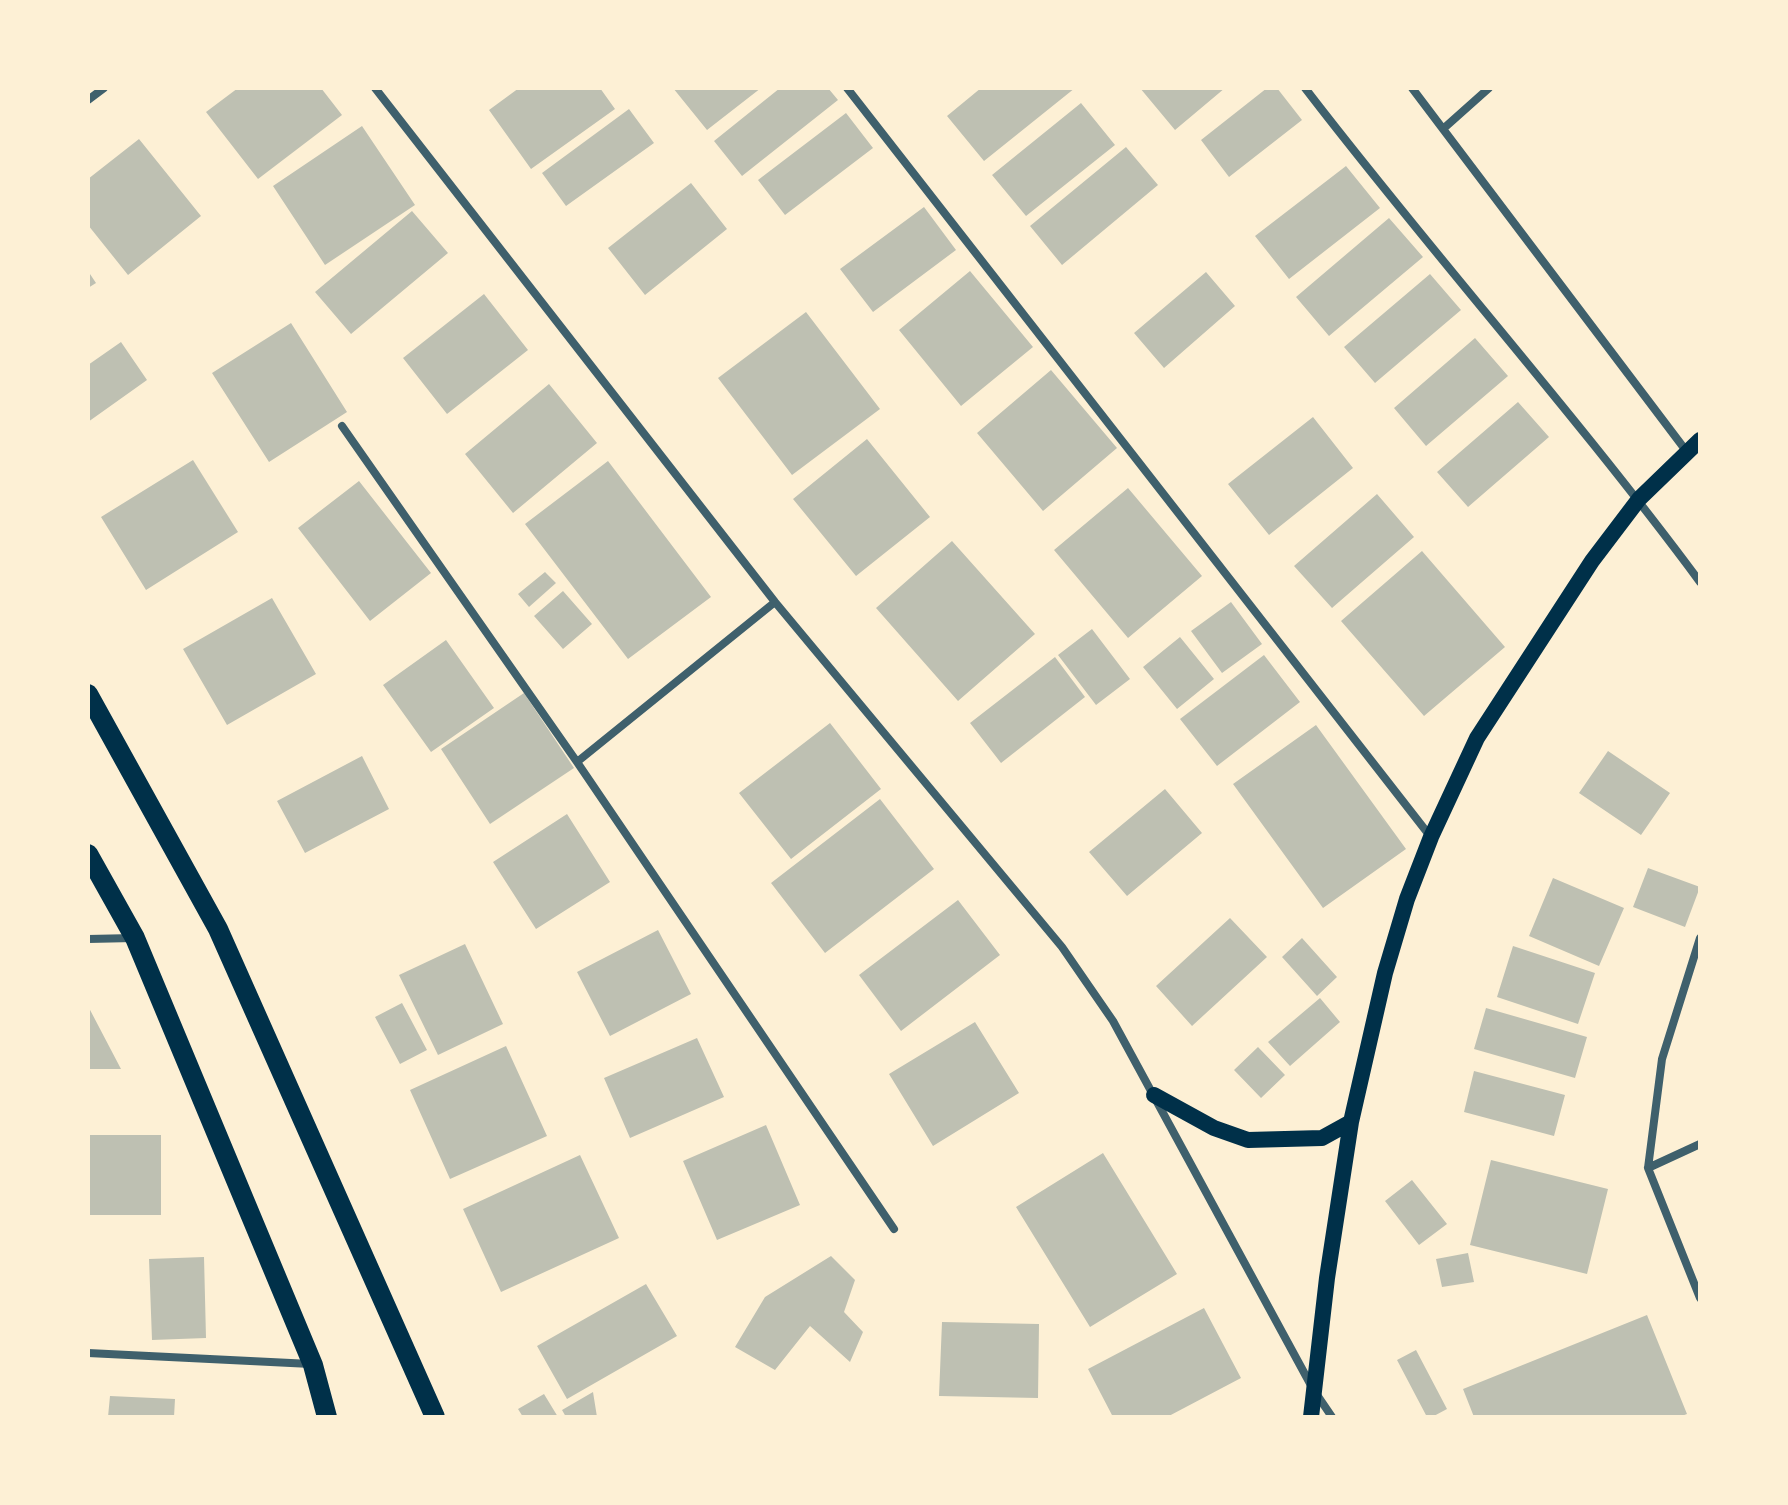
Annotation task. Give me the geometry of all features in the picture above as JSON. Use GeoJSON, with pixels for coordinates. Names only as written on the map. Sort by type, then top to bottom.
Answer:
{"type":"FeatureCollection","features":[{"type":"Feature","properties":{"kind":"main road"},"geometry":{"type":"LineString","coordinates":[[1311,1417],[1351,1122],[1385,973],[1407,899],[1431,837],[1477,738],[1592,561],[1639,499],[1700,440]]}},
{"type":"Feature","properties":{"kind":"main road"},"geometry":{"type":"LineString","coordinates":[[88,694],[218,929],[435,1417]]}},
{"type":"Feature","properties":{"kind":"main road"},"geometry":{"type":"LineString","coordinates":[[88,854],[135,938],[313,1365],[327,1417]]}},
{"type":"Feature","properties":{"kind":"main road"},"geometry":{"type":"LineString","coordinates":[[1154,1095],[1214,1128],[1248,1140],[1322,1138],[1351,1122]]}},
{"type":"Feature","properties":{"kind":"street"},"geometry":{"type":"LineString","coordinates":[[88,100],[104,88]]}},
{"type":"Feature","properties":{"kind":"street"},"geometry":{"type":"LineString","coordinates":[[375,88],[775,602],[1062,947],[1113,1021],[1313,1389],[1332,1417]]}},
{"type":"Feature","properties":{"kind":"street"},"geometry":{"type":"LineString","coordinates":[[847,88],[1431,837]]}},
{"type":"Feature","properties":{"kind":"street"},"geometry":{"type":"LineString","coordinates":[[1305,88],[1381,187],[1639,499],[1700,582]]}},
{"type":"Feature","properties":{"kind":"street"},"geometry":{"type":"LineString","coordinates":[[1412,88],[1687,453]]}},
{"type":"Feature","properties":{"kind":"street"},"geometry":{"type":"LineString","coordinates":[[1443,129],[1489,88]]}},
{"type":"Feature","properties":{"kind":"street"},"geometry":{"type":"LineString","coordinates":[[342,426],[577,762],[894,1229]]}},
{"type":"Feature","properties":{"kind":"street"},"geometry":{"type":"LineString","coordinates":[[577,762],[775,602]]}},
{"type":"Feature","properties":{"kind":"street"},"geometry":{"type":"LineString","coordinates":[[88,939],[135,938]]}},
{"type":"Feature","properties":{"kind":"street"},"geometry":{"type":"LineString","coordinates":[[1700,938],[1662,1059],[1648,1168],[1700,1298]]}},
{"type":"Feature","properties":{"kind":"street"},"geometry":{"type":"LineString","coordinates":[[1648,1168],[1700,1144]]}},
{"type":"Feature","properties":{"kind":"street"},"geometry":{"type":"LineString","coordinates":[[88,1353],[313,1365]]}},
{"type":"Feature","properties":{"kind":"building"},"geometry":{"type":"Polygon","coordinates":[[[238,88],[321,88],[342,115],[258,179],[206,112],[238,88]]]}},
{"type":"Feature","properties":{"kind":"building"},"geometry":{"type":"Polygon","coordinates":[[[519,88],[600,88],[615,109],[531,169],[489,110],[519,88]]]}},
{"type":"Feature","properties":{"kind":"building"},"geometry":{"type":"Polygon","coordinates":[[[673,88],[761,88],[707,130],[673,88]]]}},
{"type":"Feature","properties":{"kind":"building"},"geometry":{"type":"Polygon","coordinates":[[[780,88],[828,88],[838,100],[742,176],[714,141],[780,88]]]}},
{"type":"Feature","properties":{"kind":"building"},"geometry":{"type":"Polygon","coordinates":[[[981,88],[1075,88],[984,161],[947,116],[981,88]]]}},
{"type":"Feature","properties":{"kind":"building"},"geometry":{"type":"Polygon","coordinates":[[[1140,88],[1225,88],[1175,130],[1140,88]]]}},
{"type":"Feature","properties":{"kind":"building"},"geometry":{"type":"Polygon","coordinates":[[[1267,88],[1277,88],[1302,120],[1229,177],[1201,140],[1267,88]]]}},
{"type":"Feature","properties":{"kind":"building"},"geometry":{"type":"Polygon","coordinates":[[[1081,103],[1115,145],[1026,216],[992,175],[1081,103]]]}},
{"type":"Feature","properties":{"kind":"building"},"geometry":{"type":"Polygon","coordinates":[[[629,109],[654,143],[566,206],[542,173],[629,109]]]}},
{"type":"Feature","properties":{"kind":"building"},"geometry":{"type":"Polygon","coordinates":[[[846,113],[873,148],[785,215],[758,180],[846,113]]]}},
{"type":"Feature","properties":{"kind":"building"},"geometry":{"type":"Polygon","coordinates":[[[362,126],[415,205],[325,265],[273,186],[362,126]]]}},
{"type":"Feature","properties":{"kind":"building"},"geometry":{"type":"Polygon","coordinates":[[[139,139],[201,216],[128,275],[88,225],[88,179],[139,139]]]}},
{"type":"Feature","properties":{"kind":"building"},"geometry":{"type":"Polygon","coordinates":[[[1126,147],[1158,185],[1062,265],[1030,226],[1126,147]]]}},
{"type":"Feature","properties":{"kind":"building"},"geometry":{"type":"Polygon","coordinates":[[[1346,166],[1380,208],[1289,279],[1255,236],[1346,166]]]}},
{"type":"Feature","properties":{"kind":"building"},"geometry":{"type":"Polygon","coordinates":[[[691,183],[727,229],[645,295],[608,248],[691,183]]]}},
{"type":"Feature","properties":{"kind":"building"},"geometry":{"type":"Polygon","coordinates":[[[924,207],[956,250],[873,312],[840,269],[924,207]]]}},
{"type":"Feature","properties":{"kind":"building"},"geometry":{"type":"Polygon","coordinates":[[[412,211],[448,253],[351,334],[315,292],[412,211]]]}},
{"type":"Feature","properties":{"kind":"building"},"geometry":{"type":"Polygon","coordinates":[[[1389,218],[1423,257],[1329,336],[1296,297],[1389,218]]]}},
{"type":"Feature","properties":{"kind":"building"},"geometry":{"type":"Polygon","coordinates":[[[88,271],[96,283],[88,288],[88,271]]]}},
{"type":"Feature","properties":{"kind":"building"},"geometry":{"type":"Polygon","coordinates":[[[970,271],[1033,347],[961,406],[899,330],[970,271]]]}},
{"type":"Feature","properties":{"kind":"building"},"geometry":{"type":"Polygon","coordinates":[[[1206,272],[1235,306],[1164,368],[1134,333],[1206,272]]]}},
{"type":"Feature","properties":{"kind":"building"},"geometry":{"type":"Polygon","coordinates":[[[1430,274],[1461,310],[1375,383],[1344,347],[1430,274]]]}},
{"type":"Feature","properties":{"kind":"building"},"geometry":{"type":"Polygon","coordinates":[[[484,294],[528,350],[447,414],[403,358],[484,294]]]}},
{"type":"Feature","properties":{"kind":"building"},"geometry":{"type":"Polygon","coordinates":[[[806,312],[880,409],[792,475],[718,378],[806,312]]]}},
{"type":"Feature","properties":{"kind":"building"},"geometry":{"type":"Polygon","coordinates":[[[291,323],[347,412],[269,462],[212,373],[291,323]]]}},
{"type":"Feature","properties":{"kind":"building"},"geometry":{"type":"Polygon","coordinates":[[[1475,338],[1508,376],[1426,446],[1394,408],[1475,338]]]}},
{"type":"Feature","properties":{"kind":"building"},"geometry":{"type":"Polygon","coordinates":[[[121,342],[147,380],[88,422],[88,365],[121,342]]]}},
{"type":"Feature","properties":{"kind":"building"},"geometry":{"type":"Polygon","coordinates":[[[1051,370],[1117,448],[1043,511],[977,433],[1051,370]]]}},
{"type":"Feature","properties":{"kind":"building"},"geometry":{"type":"Polygon","coordinates":[[[549,384],[597,443],[513,513],[465,454],[549,384]]]}},
{"type":"Feature","properties":{"kind":"building"},"geometry":{"type":"Polygon","coordinates":[[[1518,402],[1549,437],[1468,507],[1437,472],[1518,402]]]}},
{"type":"Feature","properties":{"kind":"building"},"geometry":{"type":"Polygon","coordinates":[[[1313,417],[1353,468],[1269,535],[1228,484],[1313,417]]]}},
{"type":"Feature","properties":{"kind":"building"},"geometry":{"type":"Polygon","coordinates":[[[867,439],[930,517],[856,576],[793,499],[867,439]]]}},
{"type":"Feature","properties":{"kind":"building"},"geometry":{"type":"Polygon","coordinates":[[[193,460],[238,532],[146,590],[101,517],[193,460]]]}},
{"type":"Feature","properties":{"kind":"building"},"geometry":{"type":"Polygon","coordinates":[[[608,461],[711,597],[628,659],[525,524],[608,461]]]}},
{"type":"Feature","properties":{"kind":"building"},"geometry":{"type":"Polygon","coordinates":[[[359,481],[431,573],[370,621],[298,528],[359,481]]]}},
{"type":"Feature","properties":{"kind":"building"},"geometry":{"type":"Polygon","coordinates":[[[1128,488],[1202,576],[1128,638],[1054,550],[1128,488]]]}},
{"type":"Feature","properties":{"kind":"building"},"geometry":{"type":"Polygon","coordinates":[[[1377,494],[1414,537],[1332,608],[1294,566],[1377,494]]]}},
{"type":"Feature","properties":{"kind":"building"},"geometry":{"type":"Polygon","coordinates":[[[952,541],[1035,634],[958,701],[876,608],[952,541]]]}},
{"type":"Feature","properties":{"kind":"building"},"geometry":{"type":"Polygon","coordinates":[[[1422,551],[1505,647],[1424,716],[1341,621],[1422,551]]]}},
{"type":"Feature","properties":{"kind":"building"},"geometry":{"type":"Polygon","coordinates":[[[545,572],[556,583],[529,607],[518,594],[545,572]]]}},
{"type":"Feature","properties":{"kind":"building"},"geometry":{"type":"Polygon","coordinates":[[[563,591],[592,624],[563,649],[534,616],[563,591]]]}},
{"type":"Feature","properties":{"kind":"building"},"geometry":{"type":"Polygon","coordinates":[[[272,598],[316,674],[227,725],[183,649],[272,598]]]}},
{"type":"Feature","properties":{"kind":"building"},"geometry":{"type":"Polygon","coordinates":[[[1231,602],[1262,644],[1222,673],[1191,631],[1231,602]]]}},
{"type":"Feature","properties":{"kind":"building"},"geometry":{"type":"Polygon","coordinates":[[[1092,629],[1130,679],[1096,705],[1058,655],[1092,629]]]}},
{"type":"Feature","properties":{"kind":"building"},"geometry":{"type":"Polygon","coordinates":[[[1180,637],[1214,679],[1177,709],[1143,667],[1180,637]]]}},
{"type":"Feature","properties":{"kind":"building"},"geometry":{"type":"Polygon","coordinates":[[[446,640],[494,708],[431,752],[383,685],[446,640]]]}},
{"type":"Feature","properties":{"kind":"building"},"geometry":{"type":"Polygon","coordinates":[[[1264,655],[1300,702],[1217,766],[1180,719],[1264,655]]]}},
{"type":"Feature","properties":{"kind":"building"},"geometry":{"type":"Polygon","coordinates":[[[1055,657],[1085,697],[1001,763],[970,723],[1055,657]]]}},
{"type":"Feature","properties":{"kind":"building"},"geometry":{"type":"Polygon","coordinates":[[[524,693],[574,768],[490,824],[441,749],[524,693]]]}},
{"type":"Feature","properties":{"kind":"building"},"geometry":{"type":"Polygon","coordinates":[[[830,723],[881,789],[791,859],[739,793],[830,723]]]}},
{"type":"Feature","properties":{"kind":"building"},"geometry":{"type":"Polygon","coordinates":[[[1316,725],[1406,849],[1323,908],[1233,784],[1316,725]]]}},
{"type":"Feature","properties":{"kind":"building"},"geometry":{"type":"Polygon","coordinates":[[[1608,751],[1670,793],[1641,835],[1579,793],[1608,751]]]}},
{"type":"Feature","properties":{"kind":"building"},"geometry":{"type":"Polygon","coordinates":[[[362,756],[389,809],[305,853],[277,801],[362,756]]]}},
{"type":"Feature","properties":{"kind":"building"},"geometry":{"type":"Polygon","coordinates":[[[1165,789],[1202,833],[1127,896],[1089,852],[1165,789]]]}},
{"type":"Feature","properties":{"kind":"building"},"geometry":{"type":"Polygon","coordinates":[[[880,799],[934,869],[825,953],[771,883],[880,799]]]}},
{"type":"Feature","properties":{"kind":"building"},"geometry":{"type":"Polygon","coordinates":[[[567,814],[610,882],[536,929],[493,862],[567,814]]]}},
{"type":"Feature","properties":{"kind":"building"},"geometry":{"type":"Polygon","coordinates":[[[1648,868],[1700,887],[1685,927],[1633,907],[1648,868]]]}},
{"type":"Feature","properties":{"kind":"building"},"geometry":{"type":"Polygon","coordinates":[[[1553,878],[1624,908],[1599,966],[1529,936],[1553,878]]]}},
{"type":"Feature","properties":{"kind":"building"},"geometry":{"type":"Polygon","coordinates":[[[958,900],[1000,955],[901,1031],[859,975],[958,900]]]}},
{"type":"Feature","properties":{"kind":"building"},"geometry":{"type":"Polygon","coordinates":[[[1230,918],[1267,957],[1192,1026],[1156,986],[1230,918]]]}},
{"type":"Feature","properties":{"kind":"building"},"geometry":{"type":"Polygon","coordinates":[[[658,930],[691,994],[610,1036],[577,972],[658,930]]]}},
{"type":"Feature","properties":{"kind":"building"},"geometry":{"type":"Polygon","coordinates":[[[1302,938],[1337,977],[1317,996],[1282,957],[1302,938]]]}},
{"type":"Feature","properties":{"kind":"building"},"geometry":{"type":"Polygon","coordinates":[[[465,944],[503,1024],[438,1055],[399,975],[465,944]]]}},
{"type":"Feature","properties":{"kind":"building"},"geometry":{"type":"Polygon","coordinates":[[[1513,946],[1595,973],[1578,1024],[1497,997],[1513,946]]]}},
{"type":"Feature","properties":{"kind":"building"},"geometry":{"type":"Polygon","coordinates":[[[1320,998],[1340,1022],[1290,1066],[1268,1042],[1320,998]]]}},
{"type":"Feature","properties":{"kind":"building"},"geometry":{"type":"Polygon","coordinates":[[[402,1003],[427,1050],[400,1064],[375,1017],[402,1003]]]}},
{"type":"Feature","properties":{"kind":"building"},"geometry":{"type":"Polygon","coordinates":[[[88,1006],[121,1069],[88,1069],[88,1006]]]}},
{"type":"Feature","properties":{"kind":"building"},"geometry":{"type":"Polygon","coordinates":[[[1486,1008],[1587,1037],[1575,1078],[1474,1049],[1486,1008]]]}},
{"type":"Feature","properties":{"kind":"building"},"geometry":{"type":"Polygon","coordinates":[[[975,1022],[1019,1093],[933,1146],[889,1074],[975,1022]]]}},
{"type":"Feature","properties":{"kind":"building"},"geometry":{"type":"Polygon","coordinates":[[[697,1038],[724,1097],[630,1138],[604,1078],[697,1038]]]}},
{"type":"Feature","properties":{"kind":"building"},"geometry":{"type":"Polygon","coordinates":[[[506,1046],[547,1136],[450,1179],[410,1090],[506,1046]]]}},
{"type":"Feature","properties":{"kind":"building"},"geometry":{"type":"Polygon","coordinates":[[[1258,1047],[1285,1075],[1261,1098],[1234,1070],[1258,1047]]]}},
{"type":"Feature","properties":{"kind":"building"},"geometry":{"type":"Polygon","coordinates":[[[1474,1071],[1565,1095],[1554,1136],[1464,1112],[1474,1071]]]}},
{"type":"Feature","properties":{"kind":"building"},"geometry":{"type":"Polygon","coordinates":[[[766,1125],[800,1205],[717,1240],[683,1161],[766,1125]]]}},
{"type":"Feature","properties":{"kind":"building"},"geometry":{"type":"Polygon","coordinates":[[[88,1135],[161,1135],[161,1215],[88,1215],[88,1135]]]}},
{"type":"Feature","properties":{"kind":"building"},"geometry":{"type":"Polygon","coordinates":[[[1103,1153],[1177,1274],[1090,1327],[1016,1207],[1103,1153]]]}},
{"type":"Feature","properties":{"kind":"building"},"geometry":{"type":"Polygon","coordinates":[[[580,1155],[619,1238],[501,1292],[463,1209],[580,1155]]]}},
{"type":"Feature","properties":{"kind":"building"},"geometry":{"type":"Polygon","coordinates":[[[1491,1160],[1608,1189],[1587,1274],[1470,1245],[1491,1160]]]}},
{"type":"Feature","properties":{"kind":"building"},"geometry":{"type":"Polygon","coordinates":[[[1412,1180],[1447,1224],[1419,1245],[1385,1201],[1412,1180]]]}},
{"type":"Feature","properties":{"kind":"building"},"geometry":{"type":"Polygon","coordinates":[[[1468,1253],[1474,1282],[1442,1287],[1436,1259],[1468,1253]]]}},
{"type":"Feature","properties":{"kind":"building"},"geometry":{"type":"Polygon","coordinates":[[[831,1256],[855,1280],[844,1312],[863,1332],[850,1362],[810,1326],[775,1370],[735,1347],[765,1297],[831,1256]]]}},
{"type":"Feature","properties":{"kind":"building"},"geometry":{"type":"Polygon","coordinates":[[[204,1257],[206,1338],[152,1340],[149,1259],[204,1257]]]}},
{"type":"Feature","properties":{"kind":"building"},"geometry":{"type":"Polygon","coordinates":[[[646,1284],[677,1336],[567,1399],[537,1346],[646,1284]]]}},
{"type":"Feature","properties":{"kind":"building"},"geometry":{"type":"Polygon","coordinates":[[[1204,1308],[1241,1378],[1167,1417],[1113,1417],[1088,1369],[1204,1308]]]}},
{"type":"Feature","properties":{"kind":"building"},"geometry":{"type":"Polygon","coordinates":[[[1647,1315],[1687,1414],[1679,1417],[1474,1417],[1463,1389],[1647,1315]]]}},
{"type":"Feature","properties":{"kind":"building"},"geometry":{"type":"Polygon","coordinates":[[[942,1322],[1039,1324],[1038,1398],[939,1396],[942,1322]]]}},
{"type":"Feature","properties":{"kind":"building"},"geometry":{"type":"Polygon","coordinates":[[[1416,1350],[1447,1409],[1432,1417],[1427,1417],[1397,1360],[1416,1350]]]}},
{"type":"Feature","properties":{"kind":"building"},"geometry":{"type":"Polygon","coordinates":[[[593,1392],[597,1417],[566,1417],[562,1410],[593,1392]]]}},
{"type":"Feature","properties":{"kind":"building"},"geometry":{"type":"Polygon","coordinates":[[[544,1394],[558,1417],[523,1417],[518,1409],[544,1394]]]}},
{"type":"Feature","properties":{"kind":"building"},"geometry":{"type":"Polygon","coordinates":[[[110,1396],[175,1399],[174,1417],[108,1417],[110,1396]]]}}]}
